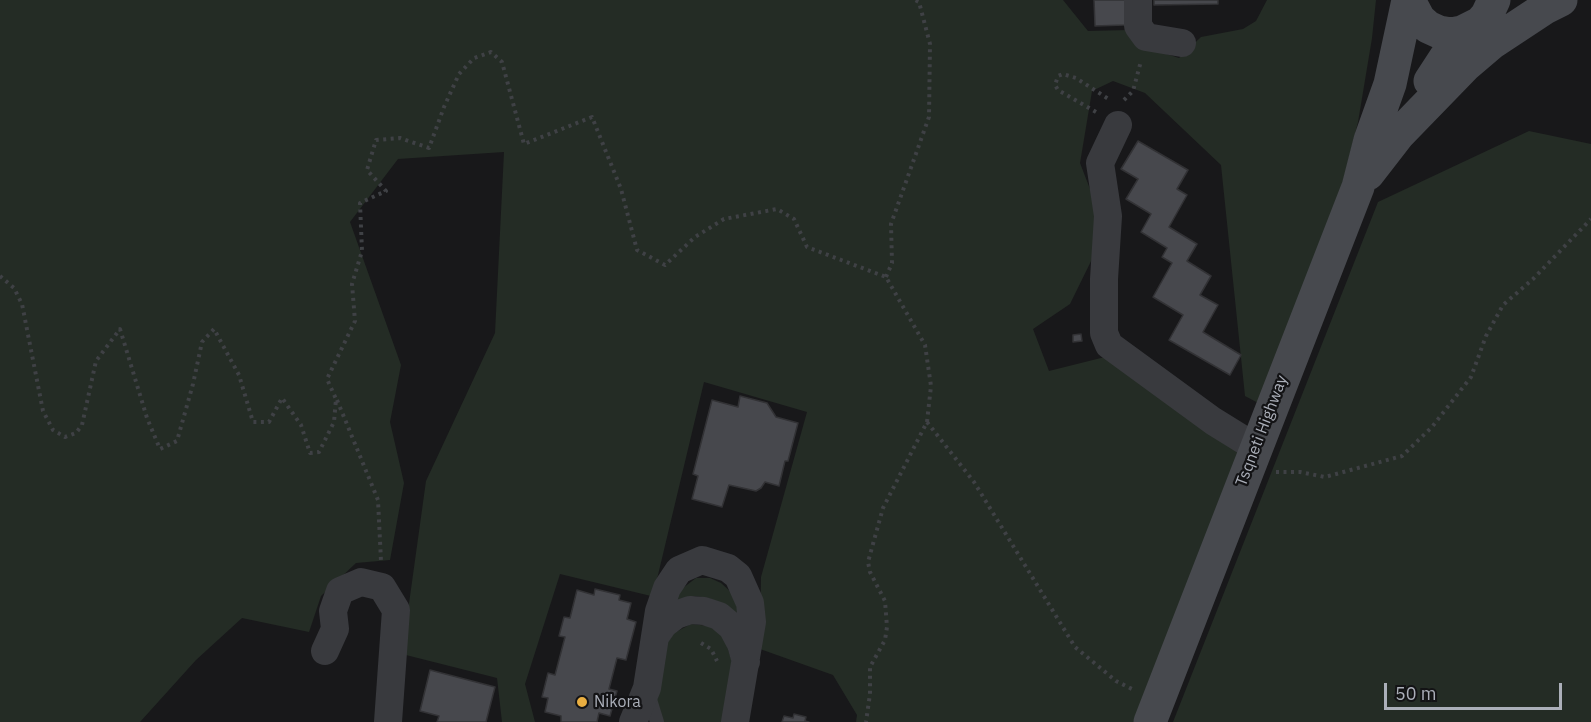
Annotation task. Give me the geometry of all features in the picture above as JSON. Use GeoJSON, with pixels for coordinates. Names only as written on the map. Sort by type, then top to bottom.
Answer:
{"type":"FeatureCollection","features":[{"type":"Feature","properties":{"kind":"main road"},"geometry":{"type":"LineString","coordinates":[[1385,137],[1382,59],[1387,0]]}},
{"type":"Feature","properties":{"kind":"main road"},"geometry":{"type":"LineString","coordinates":[[1385,137],[1390,84],[1409,0]]}},
{"type":"Feature","properties":{"kind":"main road"},"geometry":{"type":"LineString","coordinates":[[1409,0],[1419,20],[1439,32],[1451,34],[1481,16],[1529,0]]}},
{"type":"Feature","properties":{"kind":"main road"},"geometry":{"type":"LineString","coordinates":[[1385,137],[1492,43],[1561,0]]}},
{"type":"Feature","properties":{"kind":"main road"},"geometry":{"type":"LineString","coordinates":[[1385,137],[1419,98],[1481,16]]}},
{"type":"Feature","properties":{"kind":"main road","name":"Tsqneti Highway"},"geometry":{"type":"LineString","coordinates":[[1145,707],[1264,460],[1358,187],[1385,137]]}},
{"type":"Feature","properties":{"kind":"street"},"geometry":{"type":"LineString","coordinates":[[1138,0],[1138,26],[1146,37],[1182,44]]}},
{"type":"Feature","properties":{"kind":"street"},"geometry":{"type":"LineString","coordinates":[[1117,111],[1100,163],[1108,216],[1104,333],[1109,345],[1264,460]]}},
{"type":"Feature","properties":{"kind":"street"},"geometry":{"type":"LineString","coordinates":[[633,722],[646,688],[657,634],[659,611],[667,588],[679,570],[688,564],[702,560],[728,568],[738,576],[750,603],[752,622],[735,722]]}},
{"type":"Feature","properties":{"kind":"street"},"geometry":{"type":"LineString","coordinates":[[325,651],[334,629],[333,611],[340,591],[361,582],[382,587],[396,610],[388,722]]}},
{"type":"Feature","properties":{"kind":"street"},"geometry":{"type":"LineString","coordinates":[[657,634],[664,624],[676,615],[690,610],[704,611],[719,616],[732,627],[741,644],[746,662]]}},
{"type":"Feature","properties":{"kind":"lane"},"geometry":{"type":"LineString","coordinates":[[646,688],[657,722]]}},
{"type":"Feature","properties":{"kind":"path"},"geometry":{"type":"LineString","coordinates":[[886,277],[892,263],[891,224],[929,117],[930,44],[919,2],[915,0]]}},
{"type":"Feature","properties":{"kind":"path"},"geometry":{"type":"LineString","coordinates":[[1117,111],[1132,91],[1146,37]]}},
{"type":"Feature","properties":{"kind":"path"},"geometry":{"type":"LineString","coordinates":[[382,587],[378,500],[327,379],[356,321],[352,284],[362,250],[360,203],[386,191],[367,170],[376,140],[400,138],[429,148],[444,106],[459,74],[474,58],[491,52],[502,62],[524,144],[592,117],[621,189],[637,249],[665,265],[694,237],[724,219],[777,209],[794,219],[807,247],[886,277],[925,345],[930,387],[927,422],[884,508],[868,562],[870,572],[885,601],[887,627],[885,640],[870,667],[870,694],[866,722]]}},
{"type":"Feature","properties":{"kind":"path"},"geometry":{"type":"LineString","coordinates":[[1063,74],[1076,78],[1117,111],[1058,90],[1055,85],[1058,76],[1063,74]]}},
{"type":"Feature","properties":{"kind":"path"},"geometry":{"type":"LineString","coordinates":[[1264,460],[1300,472],[1325,477],[1402,456],[1432,427],[1471,377],[1486,336],[1503,305],[1533,279],[1591,219]]}},
{"type":"Feature","properties":{"kind":"path"},"geometry":{"type":"LineString","coordinates":[[0,276],[14,288],[22,304],[43,411],[53,430],[64,437],[76,433],[82,425],[96,361],[120,329],[147,418],[160,449],[177,441],[202,342],[214,329],[239,375],[253,422],[269,422],[282,398],[301,425],[310,453],[319,453],[334,422],[336,399]]}},
{"type":"Feature","properties":{"kind":"path"},"geometry":{"type":"LineString","coordinates":[[927,422],[974,482],[1075,646],[1145,707]]}},
{"type":"Feature","properties":{"kind":"shaded area"},"geometry":{"type":"Polygon","coordinates":[[[0,0],[1063,0],[1088,31],[1129,30],[1145,47],[1179,58],[1201,37],[1243,29],[1256,21],[1267,0],[1376,0],[1358,122],[1337,205],[1262,405],[1245,396],[1221,165],[1145,93],[1113,81],[1092,91],[1080,163],[1095,202],[1096,251],[1070,304],[1033,329],[1049,371],[1105,357],[1248,453],[1141,722],[856,722],[857,715],[833,675],[760,649],[761,577],[807,412],[704,382],[651,596],[560,574],[525,684],[535,722],[502,722],[497,678],[402,654],[426,481],[495,333],[504,152],[398,159],[350,222],[401,365],[390,422],[404,483],[390,560],[356,563],[321,596],[309,632],[242,618],[196,660],[140,722],[0,722],[0,0]]]}},
{"type":"Feature","properties":{"kind":"shaded area"},"geometry":{"type":"Polygon","coordinates":[[[1529,131],[1591,144],[1591,722],[1173,722],[1378,202],[1529,131]]]}},
{"type":"Feature","properties":{"kind":"shaded area"},"geometry":{"type":"Polygon","coordinates":[[[696,578],[710,578],[721,583],[733,594],[740,619],[709,598],[695,596],[671,602],[696,578]]]}},
{"type":"Feature","properties":{"kind":"shaded area"},"geometry":{"type":"Polygon","coordinates":[[[691,624],[709,626],[724,635],[733,666],[722,722],[652,722],[659,655],[674,633],[691,624]]]}},
{"type":"Feature","properties":{"kind":"building"},"geometry":{"type":"Polygon","coordinates":[[[1094,0],[1125,0],[1125,25],[1095,26],[1094,0]]]}},
{"type":"Feature","properties":{"kind":"building"},"geometry":{"type":"Polygon","coordinates":[[[1154,0],[1218,0],[1218,4],[1154,5],[1154,0]]]}},
{"type":"Feature","properties":{"kind":"building"},"geometry":{"type":"Polygon","coordinates":[[[1138,141],[1188,170],[1177,189],[1187,195],[1169,227],[1197,244],[1187,261],[1211,276],[1200,295],[1218,305],[1203,332],[1241,355],[1230,375],[1169,340],[1183,315],[1153,297],[1172,263],[1162,257],[1167,248],[1141,232],[1151,214],[1126,199],[1138,179],[1121,169],[1138,141]]]}},
{"type":"Feature","properties":{"kind":"building"},"geometry":{"type":"Polygon","coordinates":[[[1081,334],[1082,341],[1073,342],[1073,335],[1081,334]]]}},
{"type":"Feature","properties":{"kind":"building"},"geometry":{"type":"Polygon","coordinates":[[[740,396],[767,403],[776,417],[798,423],[779,486],[765,482],[756,491],[729,485],[722,507],[692,499],[698,476],[693,474],[712,400],[738,407],[740,396]]]}},
{"type":"Feature","properties":{"kind":"building"},"geometry":{"type":"Polygon","coordinates":[[[595,589],[620,595],[619,600],[631,603],[627,619],[636,622],[626,660],[617,658],[609,689],[617,691],[610,716],[599,713],[597,722],[561,722],[561,716],[545,712],[548,698],[542,697],[548,673],[555,675],[565,637],[559,636],[564,617],[570,618],[577,590],[594,595],[595,589]]]}},
{"type":"Feature","properties":{"kind":"building"},"geometry":{"type":"Polygon","coordinates":[[[430,670],[495,687],[486,722],[437,722],[439,716],[420,711],[430,670]]]}},
{"type":"Feature","properties":{"kind":"building"},"geometry":{"type":"Polygon","coordinates":[[[794,714],[806,717],[805,721],[809,722],[782,722],[784,716],[793,718],[794,714]]]}},
{"type":"Feature","properties":{"kind":"place","name":"Nikora"},"geometry":{"type":"Point","coordinates":[582,702]}}]}
